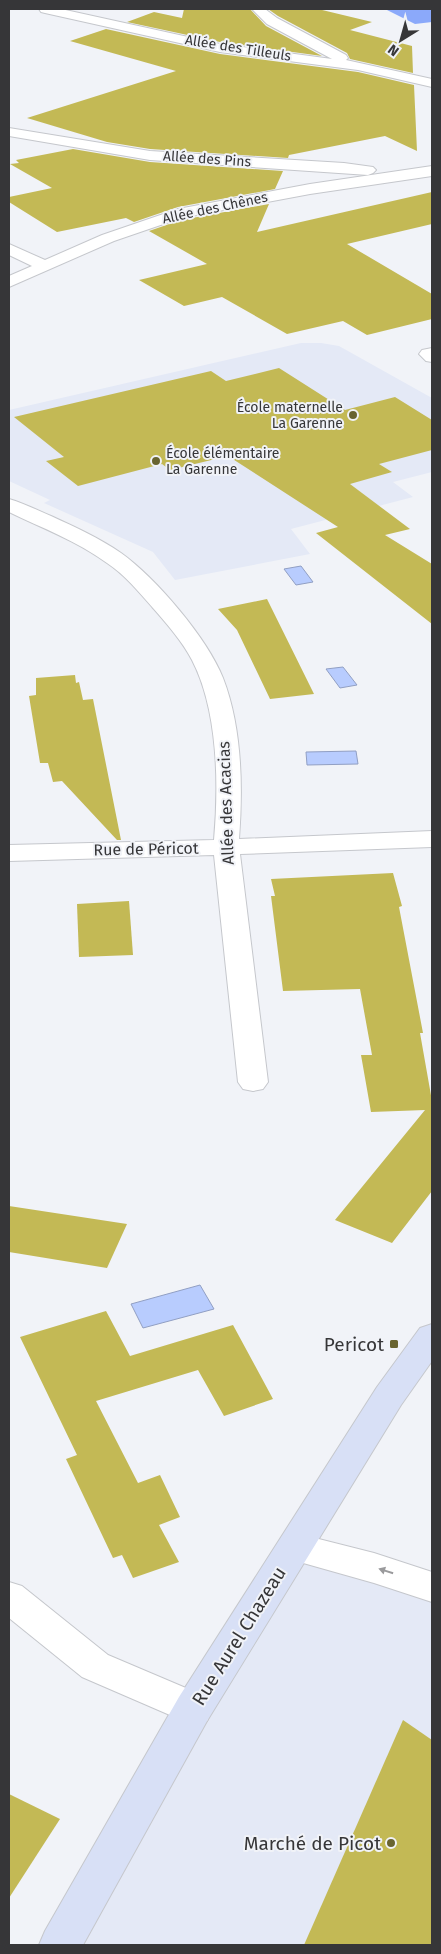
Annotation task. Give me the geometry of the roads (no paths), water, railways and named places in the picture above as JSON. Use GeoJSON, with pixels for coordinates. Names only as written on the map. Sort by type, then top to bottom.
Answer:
{"type":"FeatureCollection","features":[{"type":"Feature","properties":{"kind":"street","name":"Allée des Tilleuls"},"geometry":{"type":"LineString","coordinates":[[45,9],[220,48],[358,66],[432,83]]}},
{"type":"Feature","properties":{"kind":"street"},"geometry":{"type":"LineString","coordinates":[[258,9],[272,21],[358,66]]}},
{"type":"Feature","properties":{"kind":"street","name":"Allée des Pins"},"geometry":{"type":"LineString","coordinates":[[9,132],[118,151],[170,157],[328,166],[407,175]]}},
{"type":"Feature","properties":{"kind":"street","name":"Allée des Chênes"},"geometry":{"type":"LineString","coordinates":[[9,282],[108,238],[178,214],[310,189],[432,170]]}},
{"type":"Feature","properties":{"kind":"street"},"geometry":{"type":"LineString","coordinates":[[9,249],[45,266]]}},
{"type":"Feature","properties":{"kind":"street"},"geometry":{"type":"LineString","coordinates":[[432,353],[428,354],[432,357]]}},
{"type":"Feature","properties":{"kind":"street","name":"Allée des Acacias"},"geometry":{"type":"LineString","coordinates":[[9,505],[81,539],[115,559],[145,586],[192,641],[205,662],[222,711],[229,817],[226,847],[252,1082]]}},
{"type":"Feature","properties":{"kind":"street","name":"Rue de Péricot"},"geometry":{"type":"LineString","coordinates":[[9,853],[432,839]]}},
{"type":"Feature","properties":{"kind":"street","name":"Rue Aurel Chazeau"},"geometry":{"type":"LineString","coordinates":[[60,1945],[193,1709],[389,1396],[432,1336]]}},
{"type":"Feature","properties":{"kind":"street"},"geometry":{"type":"LineString","coordinates":[[295,1547],[432,1586]]}},
{"type":"Feature","properties":{"kind":"street"},"geometry":{"type":"LineString","coordinates":[[9,1597],[95,1666],[193,1709]]}},
{"type":"Feature","properties":{"kind":"place","name":"École maternelle La Garenne"},"geometry":{"type":"Point","coordinates":[353,415]}},
{"type":"Feature","properties":{"kind":"place","name":"École élémentaire La Garenne"},"geometry":{"type":"Point","coordinates":[156,461]}},
{"type":"Feature","properties":{"kind":"place","name":"Pericot"},"geometry":{"type":"Point","coordinates":[394,1344]}},
{"type":"Feature","properties":{"kind":"place","name":"Marché de Picot"},"geometry":{"type":"Point","coordinates":[391,1843]}}]}
